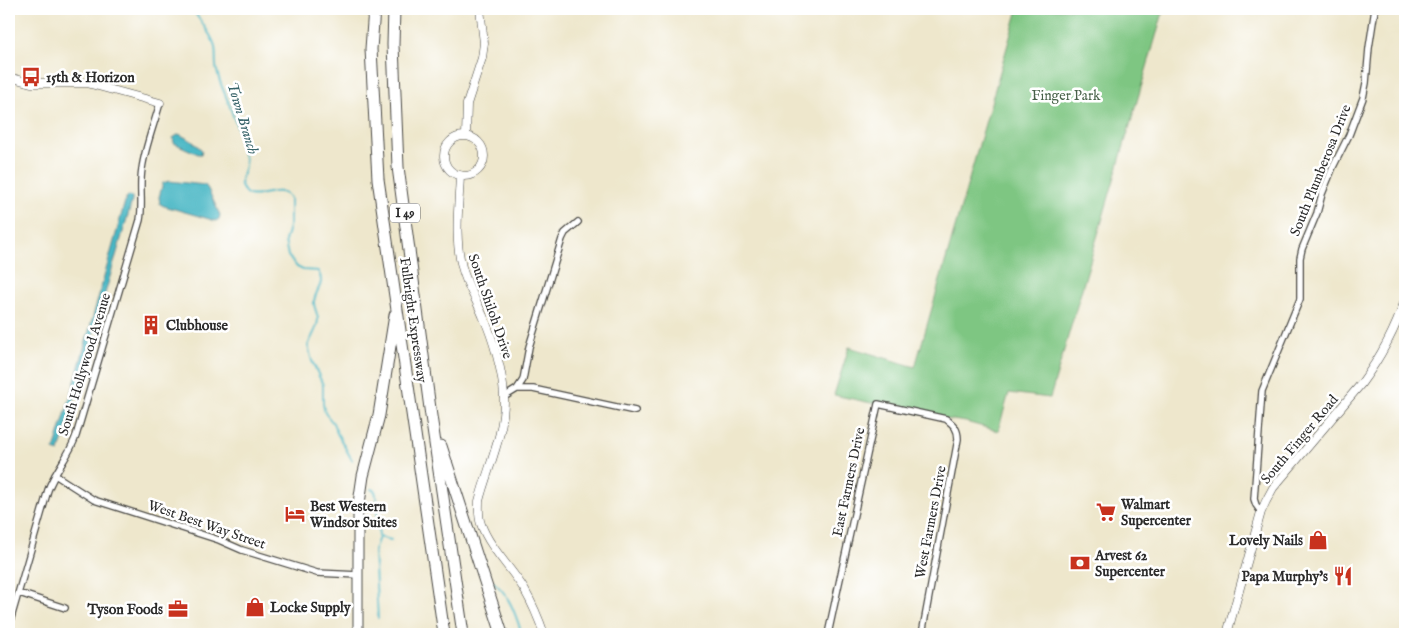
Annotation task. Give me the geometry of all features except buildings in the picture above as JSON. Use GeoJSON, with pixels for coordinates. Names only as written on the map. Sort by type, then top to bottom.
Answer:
{"type":"FeatureCollection","features":[{"type":"Feature","properties":{"kind":"highway","name":"Fulbright Expressway"},"geometry":{"type":"LineString","coordinates":[[374,9],[372,49],[378,179],[444,634]]}},
{"type":"Feature","properties":{"kind":"highway","name":"Fulbright Expressway"},"geometry":{"type":"LineString","coordinates":[[394,9],[393,46],[398,167],[462,634]]}},
{"type":"Feature","properties":{"kind":"highway"},"geometry":{"type":"LineString","coordinates":[[358,510],[363,476],[379,415],[396,304]]}},
{"type":"Feature","properties":{"kind":"highway"},"geometry":{"type":"LineString","coordinates":[[431,416],[502,634]]}},
{"type":"Feature","properties":{"kind":"main road"},"geometry":{"type":"LineString","coordinates":[[358,510],[358,634]]}},
{"type":"Feature","properties":{"kind":"street"},"geometry":{"type":"LineString","coordinates":[[466,136],[467,104],[482,58],[484,43],[480,9]]}},
{"type":"Feature","properties":{"kind":"street","name":"South Plumberosa Drive"},"geometry":{"type":"LineString","coordinates":[[1261,512],[1254,499],[1262,391],[1300,299],[1300,258],[1302,249],[1333,167],[1349,135],[1363,98],[1375,9]]}},
{"type":"Feature","properties":{"kind":"street"},"geometry":{"type":"LineString","coordinates":[[9,77],[31,83],[87,83],[160,103]]}},
{"type":"Feature","properties":{"kind":"street","name":"South Hollywood Avenue"},"geometry":{"type":"LineString","coordinates":[[9,625],[48,490],[54,476],[68,455],[76,436],[140,220],[142,209],[142,169],[160,103]]}},
{"type":"Feature","properties":{"kind":"street"},"geometry":{"type":"LineString","coordinates":[[459,136],[472,137],[482,147],[484,160],[477,171],[471,175],[460,175],[452,172],[447,167],[444,155],[448,143],[459,136]]}},
{"type":"Feature","properties":{"kind":"street","name":"South Shiloh Drive"},"geometry":{"type":"LineString","coordinates":[[460,175],[458,241],[461,266],[490,333],[500,369],[504,397],[499,434],[479,501],[480,523],[485,534],[524,588],[544,634]]}},
{"type":"Feature","properties":{"kind":"street"},"geometry":{"type":"LineString","coordinates":[[504,397],[517,389],[523,380],[529,347],[562,240],[570,227],[578,222]]}},
{"type":"Feature","properties":{"kind":"street","name":"South Finger Road"},"geometry":{"type":"LineString","coordinates":[[1227,634],[1261,512],[1266,501],[1273,488],[1370,371],[1390,339],[1405,300]]}},
{"type":"Feature","properties":{"kind":"street"},"geometry":{"type":"LineString","coordinates":[[517,389],[533,388],[635,411]]}},
{"type":"Feature","properties":{"kind":"street","name":"East Farmers Drive"},"geometry":{"type":"LineString","coordinates":[[828,634],[878,404],[946,419]]}},
{"type":"Feature","properties":{"kind":"street","name":"West Farmers Drive"},"geometry":{"type":"LineString","coordinates":[[922,634],[958,439],[958,432],[953,424],[946,419]]}},
{"type":"Feature","properties":{"kind":"street","name":"West Best Way Street"},"geometry":{"type":"LineString","coordinates":[[54,476],[94,500],[219,540],[242,550],[317,573],[359,575]]}},
{"type":"Feature","properties":{"kind":"street"},"geometry":{"type":"LineString","coordinates":[[18,593],[65,608]]}},
{"type":"Feature","properties":{"kind":"green space","name":"Finger Park"},"geometry":{"type":"Polygon","coordinates":[[[1018,9],[1164,9],[1050,398],[1009,393],[998,431],[966,422],[834,395],[849,347],[915,367],[1018,9]]]}},
{"type":"Feature","properties":{"kind":"water"},"geometry":{"type":"Polygon","coordinates":[[[179,134],[192,141],[202,150],[201,154],[174,143],[173,138],[179,134]]]}},
{"type":"Feature","properties":{"kind":"water"},"geometry":{"type":"Polygon","coordinates":[[[169,181],[205,185],[220,215],[219,219],[216,221],[160,204],[159,197],[163,183],[169,181]]]}},
{"type":"Feature","properties":{"kind":"water"},"geometry":{"type":"Polygon","coordinates":[[[128,196],[132,197],[132,201],[59,452],[54,450],[128,196]]]}},
{"type":"Feature","properties":{"kind":"waterway","name":"Town Branch"},"geometry":{"type":"LineString","coordinates":[[192,9],[209,33],[214,45],[218,75],[238,129],[245,159],[245,167],[241,179],[242,187],[248,195],[254,196],[279,192],[285,193],[290,198],[290,223],[285,241],[288,256],[297,267],[303,270],[318,271],[320,276],[321,283],[314,301],[318,317],[317,324],[308,346],[312,361],[323,385],[325,413],[333,423],[352,460]]}},
{"type":"Feature","properties":{"kind":"waterway"},"geometry":{"type":"LineString","coordinates":[[371,489],[375,491],[376,495],[379,537],[374,551],[378,618]]}},
{"type":"Feature","properties":{"kind":"waterway"},"geometry":{"type":"LineString","coordinates":[[379,537],[391,540]]}},
{"type":"Feature","properties":{"kind":"waterway"},"geometry":{"type":"LineString","coordinates":[[493,582],[508,599],[522,634]]}},
{"type":"Feature","properties":{"kind":"place","name":"15th & Horizon"},"geometry":{"type":"Point","coordinates":[31,77]}},
{"type":"Feature","properties":{"kind":"place","name":"Clubhouse"},"geometry":{"type":"Point","coordinates":[151,325]}},
{"type":"Feature","properties":{"kind":"place","name":"Walmart Supercenter"},"geometry":{"type":"Point","coordinates":[1106,512]}},
{"type":"Feature","properties":{"kind":"place","name":"Best Western Windsor Suites"},"geometry":{"type":"Point","coordinates":[295,514]}},
{"type":"Feature","properties":{"kind":"place","name":"Lovely Nails"},"geometry":{"type":"Point","coordinates":[1318,540]}},
{"type":"Feature","properties":{"kind":"place","name":"Arvest 62 Supercenter"},"geometry":{"type":"Point","coordinates":[1080,563]}},
{"type":"Feature","properties":{"kind":"place","name":"Papa Murphy's"},"geometry":{"type":"Point","coordinates":[1343,576]}},
{"type":"Feature","properties":{"kind":"place","name":"Locke Supply"},"geometry":{"type":"Point","coordinates":[255,607]}},
{"type":"Feature","properties":{"kind":"place","name":"Tyson Foods"},"geometry":{"type":"Point","coordinates":[178,609]}}]}
